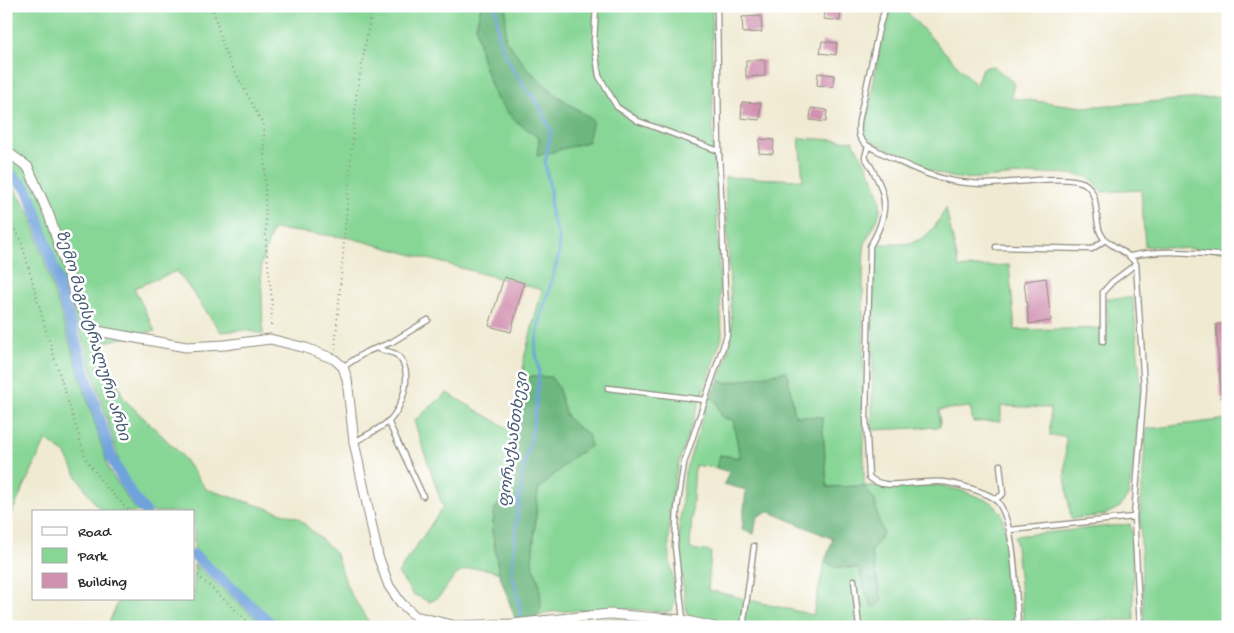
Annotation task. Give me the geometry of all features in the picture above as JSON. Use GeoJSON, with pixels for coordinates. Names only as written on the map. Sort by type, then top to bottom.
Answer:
{"type":"FeatureCollection","features":[{"type":"Feature","properties":{"kind":"street"},"geometry":{"type":"LineString","coordinates":[[6,151],[28,167],[49,214],[77,301],[97,331],[186,347],[226,345],[270,339],[306,348],[334,359],[344,367],[354,442],[378,556],[389,586],[401,603],[415,616],[456,626],[512,624],[609,614],[683,620],[714,627]]}},
{"type":"Feature","properties":{"kind":"lane"},"geometry":{"type":"LineString","coordinates":[[596,6],[594,42],[599,76],[617,107],[638,121],[720,151]]}},
{"type":"Feature","properties":{"kind":"lane"},"geometry":{"type":"LineString","coordinates":[[683,620],[675,546],[677,509],[684,463],[727,335],[717,6]]}},
{"type":"Feature","properties":{"kind":"lane"},"geometry":{"type":"LineString","coordinates":[[886,6],[880,24],[859,121],[858,135],[861,141],[917,170],[957,182],[984,184],[1070,180],[1084,183],[1093,192],[1100,232],[1105,240],[1131,256],[1136,264],[1144,387],[1134,517],[1140,627]]}},
{"type":"Feature","properties":{"kind":"lane"},"geometry":{"type":"LineString","coordinates":[[868,146],[865,157],[876,176],[885,204],[880,228],[870,246],[866,417],[869,477],[874,482],[887,485],[943,482],[974,490],[996,499],[1003,510],[1010,530],[1018,627]]}},
{"type":"Feature","properties":{"kind":"lane"},"geometry":{"type":"LineString","coordinates":[[996,247],[1092,249],[1105,240]]}},
{"type":"Feature","properties":{"kind":"lane"},"geometry":{"type":"LineString","coordinates":[[1131,256],[1145,253],[1192,252],[1228,256]]}},
{"type":"Feature","properties":{"kind":"lane"},"geometry":{"type":"LineString","coordinates":[[1103,341],[1103,292],[1112,282],[1136,264]]}},
{"type":"Feature","properties":{"kind":"lane"},"geometry":{"type":"LineString","coordinates":[[344,367],[366,352],[379,349],[428,320]]}},
{"type":"Feature","properties":{"kind":"lane"},"geometry":{"type":"LineString","coordinates":[[354,442],[388,421],[400,405],[406,388],[407,369],[397,355],[379,349]]}},
{"type":"Feature","properties":{"kind":"lane"},"geometry":{"type":"LineString","coordinates":[[608,388],[705,400]]}},
{"type":"Feature","properties":{"kind":"lane"},"geometry":{"type":"LineString","coordinates":[[388,421],[424,496]]}},
{"type":"Feature","properties":{"kind":"lane"},"geometry":{"type":"LineString","coordinates":[[996,499],[1003,494],[1000,465]]}},
{"type":"Feature","properties":{"kind":"lane"},"geometry":{"type":"LineString","coordinates":[[1010,530],[1134,517]]}},
{"type":"Feature","properties":{"kind":"lane"},"geometry":{"type":"LineString","coordinates":[[743,627],[754,546]]}},
{"type":"Feature","properties":{"kind":"lane"},"geometry":{"type":"LineString","coordinates":[[854,580],[859,627]]}},
{"type":"Feature","properties":{"kind":"path"},"geometry":{"type":"LineString","coordinates":[[212,6],[225,53],[264,126],[266,246],[272,301],[270,339]]}},
{"type":"Feature","properties":{"kind":"path"},"geometry":{"type":"LineString","coordinates":[[334,359],[356,98],[372,6]]}},
{"type":"Feature","properties":{"kind":"path"},"geometry":{"type":"LineString","coordinates":[[6,218],[20,237],[47,334],[86,459],[105,486],[128,510]]}},
{"type":"Feature","properties":{"kind":"path"},"geometry":{"type":"LineString","coordinates":[[195,573],[254,627]]}},
{"type":"Feature","properties":{"kind":"green space"},"geometry":{"type":"Polygon","coordinates":[[[6,6],[481,6],[476,27],[482,60],[496,98],[512,118],[539,138],[538,156],[593,120],[555,94],[528,69],[505,39],[506,6],[712,6],[713,141],[722,337],[679,462],[674,484],[669,539],[669,557],[675,596],[672,610],[666,612],[616,608],[549,612],[536,618],[540,586],[532,562],[538,490],[573,457],[588,434],[569,420],[562,404],[558,387],[533,376],[524,378],[523,362],[542,290],[351,238],[273,229],[261,264],[263,334],[245,330],[221,332],[177,271],[134,288],[155,331],[100,343],[124,399],[180,453],[206,489],[298,518],[335,552],[349,591],[372,627],[281,627],[195,551],[195,510],[150,510],[137,498],[122,471],[85,346],[33,193],[25,181],[6,168],[6,6]]]}},
{"type":"Feature","properties":{"kind":"green space"},"geometry":{"type":"Polygon","coordinates":[[[481,6],[506,6],[505,39],[528,69],[554,94],[593,120],[588,142],[537,156],[539,138],[512,118],[496,98],[482,60],[476,27],[481,6]]]}},
{"type":"Feature","properties":{"kind":"green space"},"geometry":{"type":"Polygon","coordinates":[[[892,6],[901,6],[976,85],[982,68],[993,66],[1014,83],[1011,98],[1083,107],[1228,96],[1228,251],[1145,246],[1141,190],[1101,192],[1092,180],[1066,174],[972,178],[947,176],[910,161],[864,136],[884,23],[892,6]]]}},
{"type":"Feature","properties":{"kind":"green space"},"geometry":{"type":"Polygon","coordinates":[[[799,138],[853,141],[871,174],[880,201],[876,223],[865,244],[863,271],[864,486],[827,487],[822,417],[795,416],[787,371],[726,383],[719,380],[726,362],[732,330],[725,177],[803,180],[799,138]]]}},
{"type":"Feature","properties":{"kind":"green space"},"geometry":{"type":"Polygon","coordinates":[[[6,184],[15,189],[30,214],[109,470],[129,501],[137,510],[101,510],[76,475],[66,454],[46,440],[6,525],[6,471],[9,465],[6,463],[6,184]]]}},
{"type":"Feature","properties":{"kind":"green space"},"geometry":{"type":"Polygon","coordinates":[[[946,208],[959,268],[1009,265],[1015,330],[1108,328],[1106,298],[1133,298],[1141,387],[1135,455],[1128,496],[1120,507],[1104,515],[1071,519],[1065,475],[1066,436],[1050,436],[1050,408],[1001,406],[1001,421],[973,422],[970,407],[939,410],[940,427],[872,430],[874,255],[878,244],[902,244],[920,240],[933,229],[946,208]]]}},
{"type":"Feature","properties":{"kind":"green space"},"geometry":{"type":"Polygon","coordinates":[[[787,371],[795,416],[822,417],[827,487],[864,486],[875,501],[883,533],[871,552],[882,600],[878,606],[872,607],[858,568],[834,567],[825,561],[833,539],[768,511],[757,517],[754,534],[742,530],[746,490],[724,484],[729,472],[716,468],[720,455],[740,458],[733,420],[722,417],[716,401],[710,396],[719,380],[726,383],[787,371]]]}},
{"type":"Feature","properties":{"kind":"green space"},"geometry":{"type":"Polygon","coordinates":[[[533,376],[551,377],[558,387],[566,416],[588,434],[591,446],[573,457],[538,490],[532,562],[540,586],[541,607],[536,618],[537,627],[518,627],[499,573],[492,531],[495,508],[510,492],[516,433],[523,402],[524,378],[533,376]]]}},
{"type":"Feature","properties":{"kind":"green space"},"geometry":{"type":"Polygon","coordinates":[[[447,393],[516,433],[510,493],[495,508],[492,530],[499,573],[478,568],[465,570],[454,577],[441,594],[430,602],[413,594],[398,573],[443,507],[414,421],[447,393]]]}},
{"type":"Feature","properties":{"kind":"green space"},"geometry":{"type":"Polygon","coordinates":[[[710,396],[716,401],[722,417],[733,420],[740,458],[720,455],[716,468],[695,465],[690,549],[711,552],[708,590],[813,615],[825,561],[834,567],[858,568],[865,594],[882,600],[871,552],[883,533],[875,501],[864,486],[940,485],[963,491],[991,502],[1001,512],[1005,529],[1014,622],[901,627],[744,627],[689,617],[678,549],[679,530],[685,472],[710,396]]]}},
{"type":"Feature","properties":{"kind":"green space"},"geometry":{"type":"Polygon","coordinates":[[[1228,419],[1228,627],[1144,627],[1140,518],[1146,429],[1228,419]]]}},
{"type":"Feature","properties":{"kind":"green space"},"geometry":{"type":"Polygon","coordinates":[[[1130,524],[1132,535],[1134,620],[1024,623],[1015,536],[1130,524]]]}},
{"type":"Feature","properties":{"kind":"green space"},"geometry":{"type":"Polygon","coordinates":[[[195,565],[266,627],[107,627],[119,600],[195,600],[195,565]]]}},
{"type":"Feature","properties":{"kind":"green space"},"geometry":{"type":"Polygon","coordinates":[[[613,619],[667,627],[537,627],[582,621],[613,619]]]}},
{"type":"Feature","properties":{"kind":"building"},"geometry":{"type":"Polygon","coordinates":[[[825,8],[841,10],[840,21],[824,19],[825,8]]]}},
{"type":"Feature","properties":{"kind":"building"},"geometry":{"type":"Polygon","coordinates":[[[761,16],[762,32],[743,33],[742,17],[761,16]]]}},
{"type":"Feature","properties":{"kind":"building"},"geometry":{"type":"Polygon","coordinates":[[[822,41],[837,43],[836,55],[820,53],[822,41]]]}},
{"type":"Feature","properties":{"kind":"building"},"geometry":{"type":"Polygon","coordinates":[[[746,60],[765,60],[765,76],[746,77],[746,60]]]}},
{"type":"Feature","properties":{"kind":"building"},"geometry":{"type":"Polygon","coordinates":[[[818,73],[834,75],[833,87],[817,85],[818,73]]]}},
{"type":"Feature","properties":{"kind":"building"},"geometry":{"type":"Polygon","coordinates":[[[742,102],[761,103],[760,120],[741,118],[742,102]]]}},
{"type":"Feature","properties":{"kind":"building"},"geometry":{"type":"Polygon","coordinates":[[[811,108],[827,110],[826,122],[810,120],[811,108]]]}},
{"type":"Feature","properties":{"kind":"building"},"geometry":{"type":"Polygon","coordinates":[[[760,139],[774,140],[773,154],[759,153],[760,139]]]}},
{"type":"Feature","properties":{"kind":"building"},"geometry":{"type":"Polygon","coordinates":[[[504,277],[524,283],[511,332],[489,326],[504,277]]]}},
{"type":"Feature","properties":{"kind":"building"},"geometry":{"type":"Polygon","coordinates":[[[1046,278],[1051,321],[1029,324],[1024,281],[1046,278]]]}},
{"type":"Feature","properties":{"kind":"building"},"geometry":{"type":"Polygon","coordinates":[[[1216,324],[1228,324],[1228,397],[1221,398],[1216,324]]]}},
{"type":"Feature","properties":{"kind":"waterway","name":"ფორაქაანთხევი"},"geometry":{"type":"LineString","coordinates":[[496,6],[498,37],[508,61],[524,86],[538,103],[551,131],[545,163],[550,189],[551,215],[559,237],[559,255],[540,320],[535,347],[539,371],[536,405],[532,434],[523,471],[517,515],[512,572],[523,621]]}},
{"type":"Feature","properties":{"kind":"waterway","name":"ზემო მაგისტრალური არხი"},"geometry":{"type":"LineString","coordinates":[[6,171],[27,189],[37,214],[111,457],[131,493],[144,510]]}},
{"type":"Feature","properties":{"kind":"waterway","name":"ზემო მაგისტრალური არხი"},"geometry":{"type":"LineString","coordinates":[[195,556],[275,627]]}}]}
